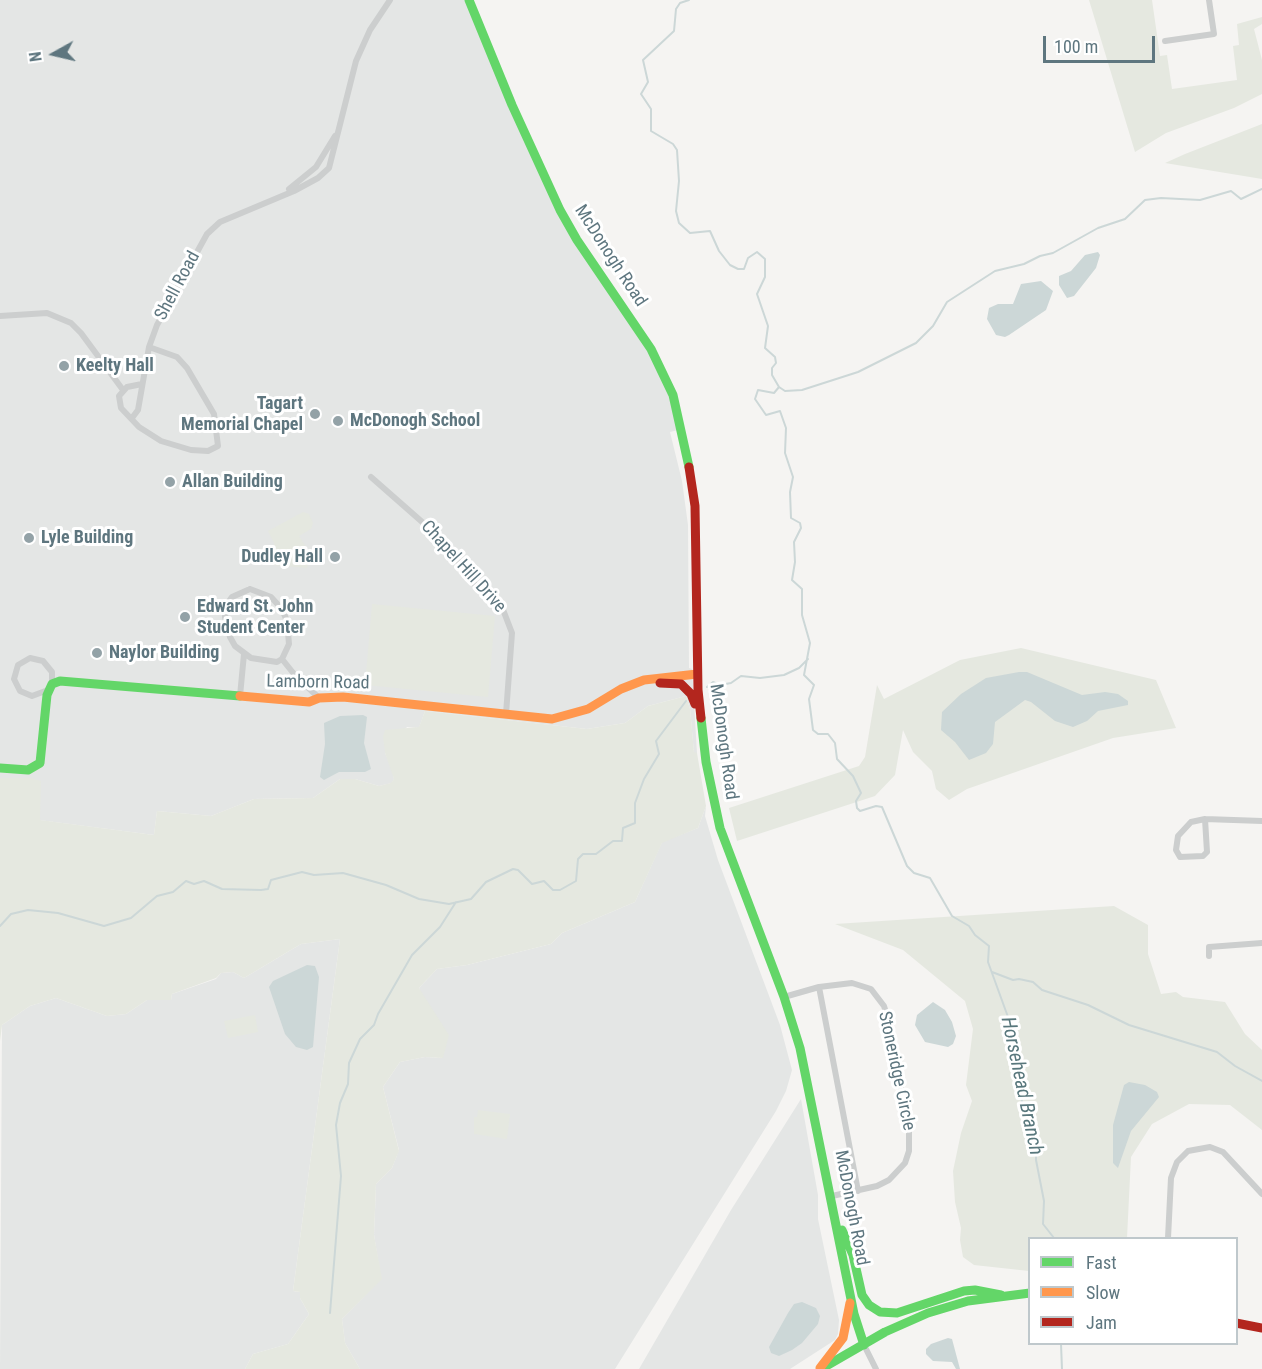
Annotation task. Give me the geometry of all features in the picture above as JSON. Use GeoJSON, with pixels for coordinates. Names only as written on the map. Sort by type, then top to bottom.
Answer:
{"type":"FeatureCollection","features":[{"type":"Feature","properties":{"kind":"main road","name":"McDonogh Road"},"geometry":{"type":"LineString","coordinates":[[469,0],[516,114],[560,210],[651,349],[673,395],[688,457],[695,506],[699,719],[713,796],[726,848],[784,997],[806,1072],[851,1294],[864,1345]]}},
{"type":"Feature","properties":{"kind":"main road","name":"Lamborn Road"},"geometry":{"type":"LineString","coordinates":[[51,686],[64,681],[309,702],[319,698],[343,697],[552,719],[588,709],[631,685],[656,678],[697,674]]}},
{"type":"Feature","properties":{"kind":"main road"},"geometry":{"type":"LineString","coordinates":[[631,685],[667,682],[681,684],[691,694],[699,719]]}},
{"type":"Feature","properties":{"kind":"main road"},"geometry":{"type":"LineString","coordinates":[[0,768],[28,770],[40,764],[51,686]]}},
{"type":"Feature","properties":{"kind":"main road"},"geometry":{"type":"LineString","coordinates":[[835,1214],[854,1256],[862,1295],[869,1305],[880,1312],[897,1313],[964,1291],[975,1290],[1001,1295]]}},
{"type":"Feature","properties":{"kind":"main road"},"geometry":{"type":"LineString","coordinates":[[820,1369],[928,1313],[968,1301],[1028,1293]]}},
{"type":"Feature","properties":{"kind":"main road"},"geometry":{"type":"LineString","coordinates":[[820,1369],[843,1338],[851,1294]]}},
{"type":"Feature","properties":{"kind":"main road"},"geometry":{"type":"LineString","coordinates":[[1238,1323],[1262,1328]]}},
{"type":"Feature","properties":{"kind":"street","name":"Shell Road"},"geometry":{"type":"LineString","coordinates":[[132,418],[138,410],[149,347],[163,312],[207,234],[220,222],[324,174],[329,168],[356,61],[370,30],[390,0]]}},
{"type":"Feature","properties":{"kind":"street"},"geometry":{"type":"LineString","coordinates":[[1165,41],[1214,34],[1209,0]]}},
{"type":"Feature","properties":{"kind":"street","name":"Shell Road"},"geometry":{"type":"LineString","coordinates":[[279,196],[311,172],[339,130]]}},
{"type":"Feature","properties":{"kind":"street"},"geometry":{"type":"LineString","coordinates":[[0,316],[47,313],[71,323],[123,390]]}},
{"type":"Feature","properties":{"kind":"street"},"geometry":{"type":"LineString","coordinates":[[123,390],[119,402],[121,408],[139,427],[161,441],[199,452],[218,446],[214,414],[187,368],[177,357],[149,347]]}},
{"type":"Feature","properties":{"kind":"street"},"geometry":{"type":"LineString","coordinates":[[123,390],[142,384]]}},
{"type":"Feature","properties":{"kind":"street","name":"Chapel Hill Drive"},"geometry":{"type":"LineString","coordinates":[[371,477],[429,528],[449,549],[473,584],[505,613],[513,644],[506,714]]}},
{"type":"Feature","properties":{"kind":"street"},"geometry":{"type":"LineString","coordinates":[[250,590],[271,597],[284,614],[290,637],[282,659],[267,662],[244,654],[230,637],[225,617],[231,597],[250,590]]}},
{"type":"Feature","properties":{"kind":"street"},"geometry":{"type":"LineString","coordinates":[[240,696],[244,654]]}},
{"type":"Feature","properties":{"kind":"street"},"geometry":{"type":"LineString","coordinates":[[30,658],[43,661],[52,672],[51,686],[36,696],[23,694],[14,679],[18,665],[30,658]]}},
{"type":"Feature","properties":{"kind":"street"},"geometry":{"type":"LineString","coordinates":[[282,659],[319,698]]}},
{"type":"Feature","properties":{"kind":"street"},"geometry":{"type":"LineString","coordinates":[[1205,819],[1207,852],[1203,856],[1180,857],[1177,854],[1177,843],[1182,830],[1191,822],[1205,819],[1262,821]]}},
{"type":"Feature","properties":{"kind":"street"},"geometry":{"type":"LineString","coordinates":[[1209,956],[1209,947],[1262,944]]}},
{"type":"Feature","properties":{"kind":"street","name":"Stoneridge Circle"},"geometry":{"type":"LineString","coordinates":[[784,997],[819,987],[852,983],[871,989],[884,1006],[909,1130],[909,1151],[905,1163],[889,1180],[858,1191],[832,1196]]}},
{"type":"Feature","properties":{"kind":"street"},"geometry":{"type":"LineString","coordinates":[[819,987],[858,1191]]}},
{"type":"Feature","properties":{"kind":"street"},"geometry":{"type":"LineString","coordinates":[[1168,1237],[1171,1178],[1177,1162],[1188,1151],[1209,1147],[1223,1152],[1262,1194]]}},
{"type":"Feature","properties":{"kind":"street"},"geometry":{"type":"LineString","coordinates":[[864,1345],[876,1369]]}},
{"type":"Feature","properties":{"kind":"shaded area","name":"McDonogh School"},"geometry":{"type":"Polygon","coordinates":[[[0,0],[466,0],[553,205],[647,349],[663,379],[674,412],[678,430],[670,432],[682,481],[688,525],[689,668],[692,669],[697,753],[694,753],[690,709],[686,696],[648,706],[625,723],[587,729],[425,711],[419,728],[407,727],[385,753],[392,769],[394,779],[392,783],[379,786],[355,779],[340,779],[313,798],[254,799],[211,816],[157,811],[154,835],[39,820],[31,778],[0,778],[0,0]]]}},
{"type":"Feature","properties":{"kind":"shaded area"},"geometry":{"type":"Polygon","coordinates":[[[1089,0],[1152,0],[1160,56],[1167,55],[1172,89],[1237,80],[1233,46],[1239,45],[1237,24],[1262,17],[1262,24],[1254,29],[1262,60],[1262,94],[1234,108],[1166,133],[1135,152],[1089,0]]]}},
{"type":"Feature","properties":{"kind":"shaded area"},"geometry":{"type":"Polygon","coordinates":[[[1262,124],[1262,179],[1165,163],[1185,154],[1262,124]]]}},
{"type":"Feature","properties":{"kind":"shaded area"},"geometry":{"type":"Polygon","coordinates":[[[1098,252],[1100,255],[1096,268],[1074,296],[1067,298],[1059,285],[1059,276],[1071,271],[1085,255],[1098,252]]]}},
{"type":"Feature","properties":{"kind":"shaded area"},"geometry":{"type":"Polygon","coordinates":[[[1041,281],[1053,291],[1046,310],[1005,337],[996,335],[987,319],[989,308],[998,304],[1013,304],[1021,284],[1041,281]]]}},
{"type":"Feature","properties":{"kind":"shaded area"},"geometry":{"type":"Polygon","coordinates":[[[303,512],[309,514],[313,523],[311,529],[299,536],[310,553],[307,568],[272,565],[274,543],[268,531],[303,512]]]}},
{"type":"Feature","properties":{"kind":"shaded area"},"geometry":{"type":"Polygon","coordinates":[[[372,604],[495,616],[488,697],[365,685],[372,604]]]}},
{"type":"Feature","properties":{"kind":"shaded area"},"geometry":{"type":"Polygon","coordinates":[[[1021,648],[1156,680],[1176,728],[1113,738],[967,789],[949,800],[936,789],[932,771],[913,752],[903,730],[895,775],[875,796],[737,841],[729,808],[859,766],[865,757],[877,685],[884,699],[960,660],[1021,648]]]}},
{"type":"Feature","properties":{"kind":"shaded area"},"geometry":{"type":"Polygon","coordinates":[[[1027,672],[1082,695],[1105,692],[1118,694],[1128,701],[1128,705],[1098,711],[1087,721],[1073,727],[1055,721],[1031,702],[1025,700],[995,722],[993,744],[986,753],[969,760],[955,742],[941,730],[942,712],[961,694],[986,678],[1027,672]]]}},
{"type":"Feature","properties":{"kind":"shaded area"},"geometry":{"type":"Polygon","coordinates":[[[686,696],[690,709],[694,752],[697,753],[706,806],[698,828],[662,843],[635,902],[562,933],[551,944],[467,965],[437,969],[419,988],[449,1035],[443,1058],[425,1057],[400,1062],[383,1087],[399,1151],[392,1168],[376,1184],[374,1235],[382,1279],[342,1319],[345,1343],[360,1369],[245,1369],[253,1354],[288,1344],[309,1314],[300,1298],[300,1292],[293,1291],[340,939],[301,944],[244,978],[233,972],[221,973],[216,978],[172,994],[171,1000],[147,1000],[126,1014],[107,1016],[56,998],[30,1006],[2,1025],[0,1041],[0,778],[31,778],[41,781],[40,820],[154,835],[157,811],[211,816],[254,799],[313,798],[340,779],[355,779],[379,786],[391,783],[394,779],[385,753],[383,736],[385,730],[419,727],[425,711],[587,729],[625,723],[648,706],[686,696]]]}},
{"type":"Feature","properties":{"kind":"shaded area"},"geometry":{"type":"Polygon","coordinates":[[[363,715],[367,717],[364,743],[371,769],[365,772],[339,772],[324,780],[320,777],[325,744],[324,723],[340,716],[363,715]]]}},
{"type":"Feature","properties":{"kind":"shaded area"},"geometry":{"type":"Polygon","coordinates":[[[706,806],[705,816],[718,860],[780,1025],[792,1070],[786,1091],[776,1111],[615,1369],[360,1369],[345,1343],[342,1319],[381,1279],[374,1235],[376,1184],[392,1168],[399,1150],[383,1087],[400,1062],[425,1057],[443,1058],[419,988],[437,969],[467,965],[551,944],[562,933],[635,902],[662,842],[698,828],[706,806]]]}},
{"type":"Feature","properties":{"kind":"shaded area"},"geometry":{"type":"Polygon","coordinates":[[[1114,906],[1148,925],[1148,954],[1161,994],[1176,992],[1183,997],[1225,1002],[1245,1034],[1262,1050],[1262,1130],[1230,1105],[1189,1104],[1152,1124],[1131,1157],[1127,1237],[1028,1237],[1028,1271],[974,1265],[963,1257],[953,1171],[961,1133],[972,1101],[966,1085],[973,1029],[965,1001],[903,950],[835,924],[1114,906]]]}},
{"type":"Feature","properties":{"kind":"shaded area"},"geometry":{"type":"Polygon","coordinates":[[[340,939],[293,1291],[300,1292],[300,1298],[309,1314],[288,1344],[253,1354],[245,1369],[0,1369],[2,1025],[30,1006],[56,998],[107,1016],[126,1014],[147,1000],[171,1000],[172,994],[216,979],[221,973],[233,972],[244,978],[301,944],[340,939]]]}},
{"type":"Feature","properties":{"kind":"shaded area"},"geometry":{"type":"Polygon","coordinates":[[[307,965],[315,966],[319,977],[313,1047],[307,1050],[296,1047],[285,1034],[269,987],[273,981],[307,965]]]}},
{"type":"Feature","properties":{"kind":"shaded area"},"geometry":{"type":"Polygon","coordinates":[[[933,1002],[945,1010],[952,1022],[956,1036],[953,1044],[948,1047],[925,1042],[915,1025],[917,1015],[933,1002]]]}},
{"type":"Feature","properties":{"kind":"shaded area"},"geometry":{"type":"Polygon","coordinates":[[[255,1015],[258,1032],[228,1038],[224,1021],[255,1015]]]}},
{"type":"Feature","properties":{"kind":"shaded area"},"geometry":{"type":"Polygon","coordinates":[[[1129,1082],[1145,1085],[1157,1092],[1159,1097],[1131,1131],[1118,1168],[1113,1163],[1113,1125],[1124,1085],[1129,1082]]]}},
{"type":"Feature","properties":{"kind":"shaded area"},"geometry":{"type":"Polygon","coordinates":[[[801,1099],[818,1195],[818,1219],[839,1320],[835,1340],[790,1369],[639,1369],[731,1210],[801,1099]]]}},
{"type":"Feature","properties":{"kind":"shaded area"},"geometry":{"type":"Polygon","coordinates":[[[478,1110],[510,1114],[507,1139],[474,1134],[474,1117],[477,1117],[478,1110]]]}},
{"type":"Feature","properties":{"kind":"shaded area"},"geometry":{"type":"Polygon","coordinates":[[[802,1302],[816,1308],[820,1316],[818,1324],[802,1343],[792,1350],[779,1356],[771,1353],[769,1347],[788,1313],[794,1304],[802,1302]]]}},
{"type":"Feature","properties":{"kind":"shaded area"},"geometry":{"type":"Polygon","coordinates":[[[948,1338],[952,1339],[960,1369],[956,1369],[952,1362],[933,1361],[926,1354],[926,1349],[931,1344],[948,1338]]]}},
{"type":"Feature","properties":{"kind":"waterway","name":"Horsehead Branch"},"geometry":{"type":"LineString","coordinates":[[689,0],[680,3],[676,9],[674,31],[643,60],[648,82],[641,94],[651,109],[651,131],[673,144],[677,150],[679,181],[676,211],[679,223],[690,233],[710,231],[719,251],[730,265],[738,269],[744,269],[748,258],[757,252],[765,259],[765,277],[757,294],[768,326],[765,348],[775,357],[776,363],[772,368],[772,375],[779,387],[774,393],[758,390],[755,399],[766,415],[780,411],[786,428],[785,453],[793,477],[790,492],[791,518],[800,523],[801,528],[794,542],[795,562],[792,580],[802,589],[802,615],[810,643],[804,675],[814,685],[809,699],[813,730],[818,734],[828,734],[835,743],[837,759],[853,776],[861,793],[856,801],[857,808],[860,811],[876,806],[882,807],[907,866],[914,873],[930,878],[952,916],[969,926],[975,935],[989,946],[988,962],[1008,1017],[1012,1050],[1018,1062],[1023,1112],[1036,1143],[1036,1160],[1044,1201],[1043,1224],[1053,1237]]}},
{"type":"Feature","properties":{"kind":"waterway"},"geometry":{"type":"LineString","coordinates":[[779,387],[785,391],[802,390],[858,372],[916,343],[933,326],[947,302],[995,271],[1024,264],[1040,256],[1053,253],[1098,228],[1125,219],[1145,200],[1161,198],[1200,200],[1231,191],[1241,199],[1262,189]]}},
{"type":"Feature","properties":{"kind":"waterway"},"geometry":{"type":"LineString","coordinates":[[707,687],[713,682],[720,685],[731,683],[741,676],[760,678],[784,675],[799,668],[808,659]]}},
{"type":"Feature","properties":{"kind":"waterway"},"geometry":{"type":"LineString","coordinates":[[0,926],[11,914],[28,910],[58,913],[104,926],[131,918],[157,896],[173,892],[186,881],[194,884],[204,881],[222,889],[261,890],[268,889],[271,880],[302,872],[314,875],[343,873],[386,885],[419,899],[449,904],[471,899],[486,882],[513,869],[518,870],[532,884],[544,881],[553,890],[560,890],[576,881],[578,859],[583,854],[596,854],[613,841],[622,841],[623,828],[635,823],[635,803],[644,779],[659,754],[656,741],[686,701]]}},
{"type":"Feature","properties":{"kind":"waterway"},"geometry":{"type":"LineString","coordinates":[[330,1313],[341,1176],[336,1125],[340,1103],[348,1084],[349,1063],[360,1039],[374,1025],[412,955],[440,927],[456,902]]}},
{"type":"Feature","properties":{"kind":"waterway"},"geometry":{"type":"LineString","coordinates":[[992,972],[1013,980],[1033,982],[1042,990],[1088,1005],[1129,1025],[1217,1052],[1235,1066],[1262,1081]]}},
{"type":"Feature","properties":{"kind":"waterway","name":"Horsehead Branch"},"geometry":{"type":"LineString","coordinates":[[1061,1345],[1062,1369]]}},
{"type":"Feature","properties":{"kind":"traffic: fast"},"geometry":{"type":"LineString","coordinates":[[469,0],[512,105],[560,210],[577,240],[651,349],[673,395],[689,467]]}},
{"type":"Feature","properties":{"kind":"traffic: fast"},"geometry":{"type":"LineString","coordinates":[[0,768],[28,770],[40,763],[47,695],[52,684],[60,681],[240,696]]}},
{"type":"Feature","properties":{"kind":"traffic: fast"},"geometry":{"type":"LineString","coordinates":[[701,718],[706,762],[720,828],[784,997],[800,1048],[854,1314],[864,1345]]}},
{"type":"Feature","properties":{"kind":"traffic: fast"},"geometry":{"type":"LineString","coordinates":[[842,1230],[853,1255],[862,1295],[869,1305],[880,1312],[897,1313],[964,1291],[975,1290],[1001,1295]]}},
{"type":"Feature","properties":{"kind":"traffic: fast"},"geometry":{"type":"LineString","coordinates":[[821,1369],[885,1332],[928,1313],[968,1301],[1028,1293]]}},
{"type":"Feature","properties":{"kind":"traffic: slow"},"geometry":{"type":"LineString","coordinates":[[240,696],[309,702],[319,698],[343,697],[552,719],[588,709],[621,689],[644,680],[697,674]]}},
{"type":"Feature","properties":{"kind":"traffic: slow"},"geometry":{"type":"LineString","coordinates":[[820,1368],[843,1338],[850,1303]]}},
{"type":"Feature","properties":{"kind":"traffic: jam"},"geometry":{"type":"LineString","coordinates":[[689,467],[695,506],[698,690],[701,718]]}},
{"type":"Feature","properties":{"kind":"traffic: jam"},"geometry":{"type":"LineString","coordinates":[[660,683],[681,684],[691,694],[695,704]]}},
{"type":"Feature","properties":{"kind":"traffic: jam"},"geometry":{"type":"LineString","coordinates":[[1238,1323],[1262,1328]]}},
{"type":"Feature","properties":{"kind":"place","name":"Keelty Hall"},"geometry":{"type":"Point","coordinates":[64,366]}},
{"type":"Feature","properties":{"kind":"place","name":"Tagart Memorial Chapel"},"geometry":{"type":"Point","coordinates":[315,414]}},
{"type":"Feature","properties":{"kind":"place","name":"McDonogh School"},"geometry":{"type":"Point","coordinates":[338,421]}},
{"type":"Feature","properties":{"kind":"place","name":"Allan Building"},"geometry":{"type":"Point","coordinates":[170,482]}},
{"type":"Feature","properties":{"kind":"place","name":"Lyle Building"},"geometry":{"type":"Point","coordinates":[29,538]}},
{"type":"Feature","properties":{"kind":"place","name":"Dudley Hall"},"geometry":{"type":"Point","coordinates":[335,557]}},
{"type":"Feature","properties":{"kind":"place","name":"Edward St. John Student Center"},"geometry":{"type":"Point","coordinates":[185,617]}},
{"type":"Feature","properties":{"kind":"place","name":"Naylor Building"},"geometry":{"type":"Point","coordinates":[97,653]}}]}
